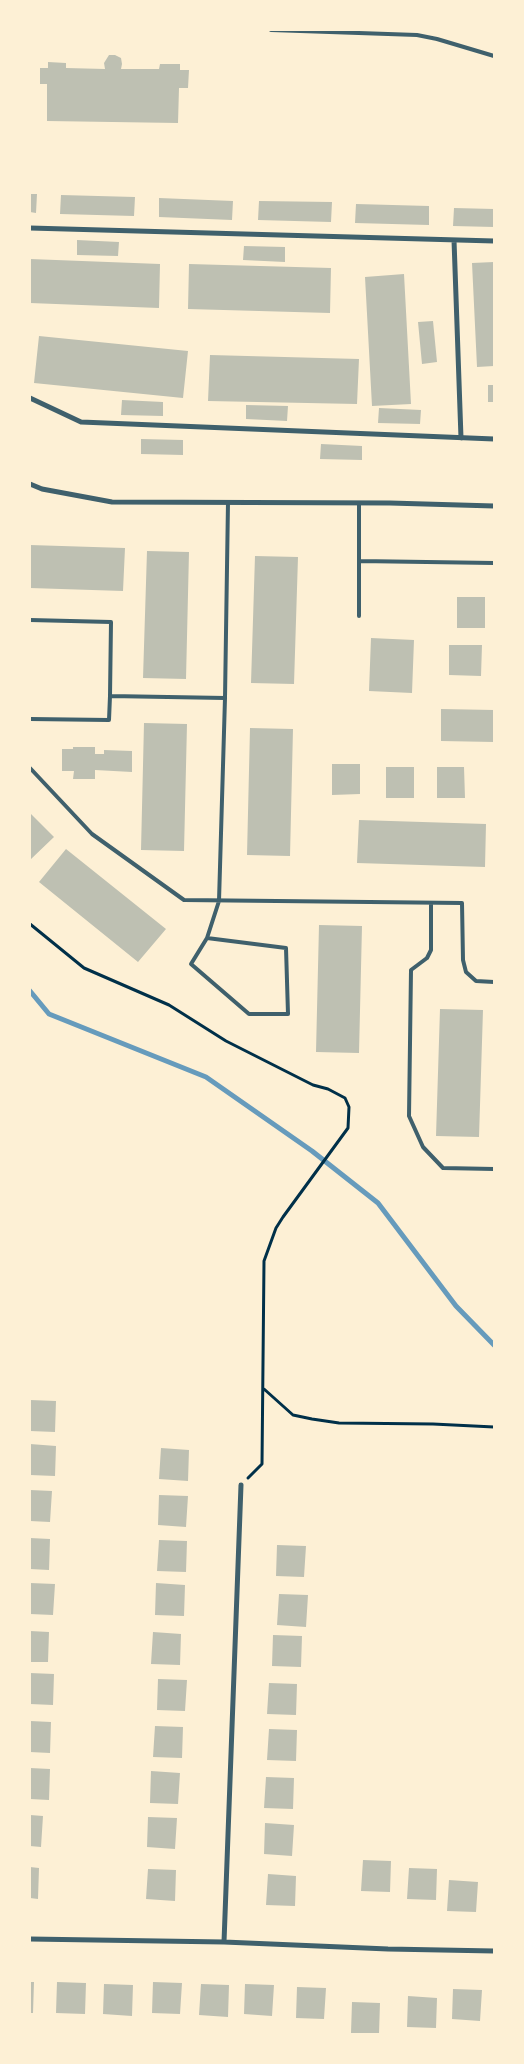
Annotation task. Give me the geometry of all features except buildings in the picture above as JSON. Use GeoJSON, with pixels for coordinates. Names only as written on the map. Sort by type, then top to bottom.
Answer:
{"type":"FeatureCollection","features":[{"type":"Feature","properties":{"kind":"street"},"geometry":{"type":"LineString","coordinates":[[30,228],[494,241]]}},
{"type":"Feature","properties":{"kind":"street"},"geometry":{"type":"LineString","coordinates":[[454,240],[461,438]]}},
{"type":"Feature","properties":{"kind":"street"},"geometry":{"type":"LineString","coordinates":[[30,398],[82,422],[494,439]]}},
{"type":"Feature","properties":{"kind":"street"},"geometry":{"type":"LineString","coordinates":[[30,484],[42,489],[112,502],[359,503],[494,506]]}},
{"type":"Feature","properties":{"kind":"street"},"geometry":{"type":"LineString","coordinates":[[224,1942],[241,1485]]}},
{"type":"Feature","properties":{"kind":"street"},"geometry":{"type":"LineString","coordinates":[[30,1939],[224,1942],[388,1949],[494,1950]]}},
{"type":"Feature","properties":{"kind":"lane"},"geometry":{"type":"LineString","coordinates":[[271,30],[417,35],[494,56]]}},
{"type":"Feature","properties":{"kind":"lane"},"geometry":{"type":"LineString","coordinates":[[206,938],[286,948],[288,1014],[249,1014],[191,964],[206,938],[219,901],[228,502]]}},
{"type":"Feature","properties":{"kind":"lane"},"geometry":{"type":"LineString","coordinates":[[359,503],[360,616]]}},
{"type":"Feature","properties":{"kind":"lane"},"geometry":{"type":"LineString","coordinates":[[359,561],[494,562]]}},
{"type":"Feature","properties":{"kind":"lane"},"geometry":{"type":"LineString","coordinates":[[30,620],[111,622],[109,720],[30,719]]}},
{"type":"Feature","properties":{"kind":"lane"},"geometry":{"type":"LineString","coordinates":[[110,696],[225,698]]}},
{"type":"Feature","properties":{"kind":"lane"},"geometry":{"type":"LineString","coordinates":[[30,768],[92,834],[184,900],[462,903],[463,960],[466,972],[476,981],[494,982]]}},
{"type":"Feature","properties":{"kind":"lane"},"geometry":{"type":"LineString","coordinates":[[431,903],[431,950],[427,958],[411,970],[409,1116],[423,1147],[443,1168],[494,1170]]}},
{"type":"Feature","properties":{"kind":"path"},"geometry":{"type":"LineString","coordinates":[[30,924],[84,968],[169,1006],[234,1046],[313,1085],[328,1089],[344,1098],[349,1107],[350,1119],[348,1128],[276,1228],[264,1261],[262,1464],[241,1485]]}},
{"type":"Feature","properties":{"kind":"path"},"geometry":{"type":"LineString","coordinates":[[263,1389],[293,1415],[312,1419],[339,1423],[494,1427]]}},
{"type":"Feature","properties":{"kind":"waterway"},"geometry":{"type":"LineString","coordinates":[[30,991],[49,1014],[206,1077],[312,1151],[378,1203],[456,1306],[494,1345]]}}]}
